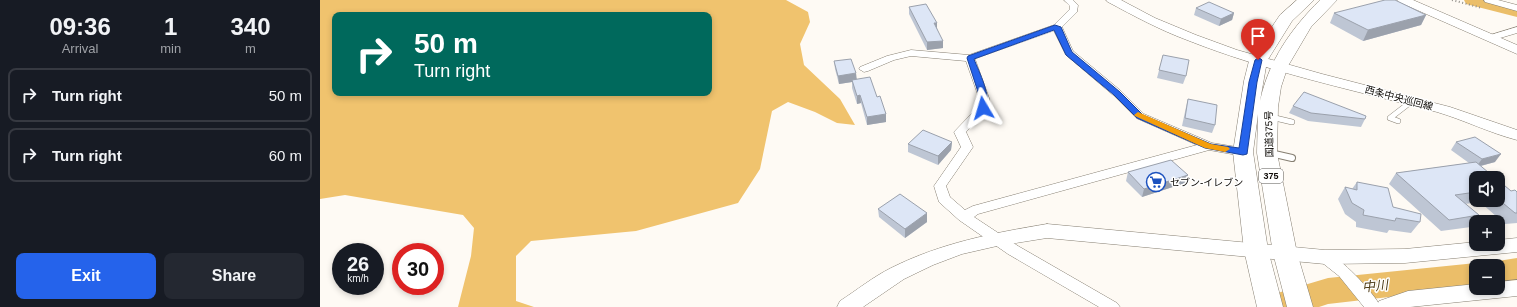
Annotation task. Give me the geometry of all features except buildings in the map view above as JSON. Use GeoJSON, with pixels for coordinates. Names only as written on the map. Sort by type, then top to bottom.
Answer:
{"type":"FeatureCollection","features":[{"type":"Feature","properties":{"kind":"highway","name":"国道375号"},"geometry":{"type":"LineString","coordinates":[[1268,299],[1256,250],[1243,152],[1253,82],[1258,60],[1286,18],[1306,0]]}},
{"type":"Feature","properties":{"kind":"highway","name":"国道375号"},"geometry":{"type":"LineString","coordinates":[[1297,296],[1285,253],[1267,153],[1267,117],[1272,87],[1279,66],[1305,24],[1329,0]]}},
{"type":"Feature","properties":{"kind":"street"},"geometry":{"type":"LineString","coordinates":[[864,69],[889,58],[916,53],[960,59],[970,58],[1057,27],[1074,10],[1074,5],[1068,0]]}},
{"type":"Feature","properties":{"kind":"street"},"geometry":{"type":"LineString","coordinates":[[1112,0],[1142,17],[1182,35],[1258,60]]}},
{"type":"Feature","properties":{"kind":"street"},"geometry":{"type":"LineString","coordinates":[[1402,0],[1517,50]]}},
{"type":"Feature","properties":{"kind":"street"},"geometry":{"type":"LineString","coordinates":[[1488,0],[1517,8]]}},
{"type":"Feature","properties":{"kind":"street"},"geometry":{"type":"LineString","coordinates":[[1057,27],[1069,53],[1117,93],[1140,116],[1208,146],[1243,152]]}},
{"type":"Feature","properties":{"kind":"street"},"geometry":{"type":"LineString","coordinates":[[1490,38],[1517,30]]}},
{"type":"Feature","properties":{"kind":"street"},"geometry":{"type":"LineString","coordinates":[[970,58],[984,98],[983,108],[960,132],[968,147],[940,186],[944,199],[964,217],[1013,250],[1112,307]]}},
{"type":"Feature","properties":{"kind":"street","name":"西条中央巡回線"},"geometry":{"type":"LineString","coordinates":[[1258,60],[1447,111],[1517,135]]}},
{"type":"Feature","properties":{"kind":"street"},"geometry":{"type":"LineString","coordinates":[[964,217],[973,211],[1208,146]]}},
{"type":"Feature","properties":{"kind":"street"},"geometry":{"type":"LineString","coordinates":[[847,307],[897,274],[926,260],[959,248],[997,239],[1047,231],[1325,257],[1405,256],[1517,245]]}},
{"type":"Feature","properties":{"kind":"street"},"geometry":{"type":"LineString","coordinates":[[1325,257],[1344,272],[1375,305],[1408,299],[1517,288]]}},
{"type":"Feature","properties":{"kind":"lane"},"geometry":{"type":"LineString","coordinates":[[1398,121],[1390,118],[1412,102]]}},
{"type":"Feature","properties":{"kind":"lane"},"geometry":{"type":"LineString","coordinates":[[1267,117],[1292,122]]}},
{"type":"Feature","properties":{"kind":"lane"},"geometry":{"type":"LineString","coordinates":[[1267,153],[1292,158]]}},
{"type":"Feature","properties":{"kind":"shaded area"},"geometry":{"type":"Polygon","coordinates":[[[320,0],[786,0],[808,12],[810,22],[800,44],[804,65],[840,99],[855,125],[837,123],[815,112],[788,102],[772,111],[760,169],[738,203],[636,231],[531,241],[516,256],[516,301],[534,307],[458,307],[471,256],[474,228],[463,215],[345,195],[320,199],[320,0]]]}},
{"type":"Feature","properties":{"kind":"waterway"},"geometry":{"type":"LineString","coordinates":[[1473,0],[1517,11]]}},
{"type":"Feature","properties":{"kind":"waterway","name":"中川"},"geometry":{"type":"LineString","coordinates":[[1505,272],[1517,270]]}},
{"type":"Feature","properties":{"kind":"waterway","name":"中川"},"geometry":{"type":"LineString","coordinates":[[1276,307],[1328,291],[1469,276]]}},
{"type":"Feature","properties":{"kind":"slow traffic"},"geometry":{"type":"LineString","coordinates":[[1138,115],[1208,146],[1225,149]]}},
{"type":"Feature","properties":{"kind":"place","name":"セブン-イレブン"},"geometry":{"type":"Point","coordinates":[1156,182]}},
{"type":"Feature","properties":{"kind":"route"},"geometry":{"type":"LineString","coordinates":[[983,108],[984,98],[970,58],[1057,27],[1069,53],[1117,93],[1140,116],[1208,146],[1243,152],[1253,82],[1258,60]]}}]}
